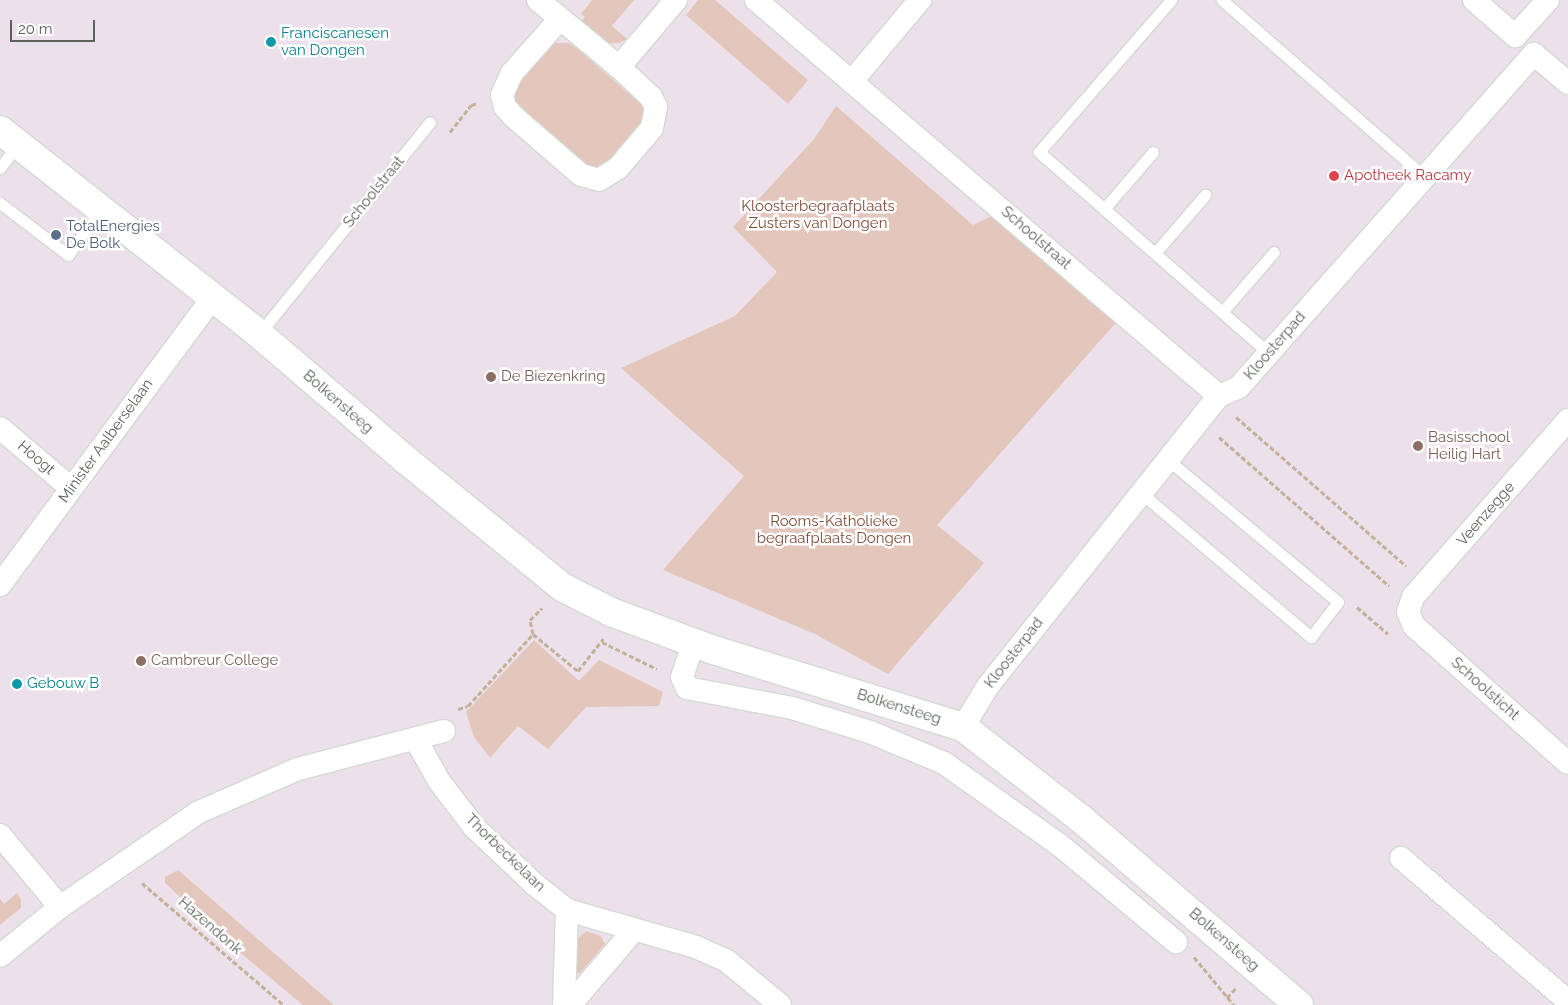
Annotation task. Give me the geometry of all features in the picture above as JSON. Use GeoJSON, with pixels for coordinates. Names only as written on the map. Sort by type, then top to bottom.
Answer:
{"type":"FeatureCollection","features":[{"type":"Feature","properties":{"kind":"street"},"geometry":{"type":"LineString","coordinates":[[538,0],[619,67],[651,97],[656,118],[618,168],[599,180],[581,175],[505,107],[502,95],[512,73],[560,19]]}},
{"type":"Feature","properties":{"kind":"street"},"geometry":{"type":"LineString","coordinates":[[619,67],[676,0]]}},
{"type":"Feature","properties":{"kind":"street","name":"Schoolstraat"},"geometry":{"type":"LineString","coordinates":[[756,0],[1219,396]]}},
{"type":"Feature","properties":{"kind":"street"},"geometry":{"type":"LineString","coordinates":[[852,81],[920,0]]}},
{"type":"Feature","properties":{"kind":"street"},"geometry":{"type":"LineString","coordinates":[[1474,0],[1515,36],[1548,0]]}},
{"type":"Feature","properties":{"kind":"street","name":"Kloosterpad"},"geometry":{"type":"LineString","coordinates":[[963,726],[988,686],[1219,396],[1239,386],[1534,54],[1568,83]]}},
{"type":"Feature","properties":{"kind":"street","name":"Bolkensteeg"},"geometry":{"type":"LineString","coordinates":[[9,137],[103,208],[259,334],[406,460],[562,587],[610,612],[694,642],[963,726],[1080,818],[1299,1005]]}},
{"type":"Feature","properties":{"kind":"street","name":"Minister Aalberselaan"},"geometry":{"type":"LineString","coordinates":[[0,585],[213,297]]}},
{"type":"Feature","properties":{"kind":"street","name":"Veenzegge"},"geometry":{"type":"LineString","coordinates":[[1410,608],[1426,583],[1568,420]]}},
{"type":"Feature","properties":{"kind":"street","name":"Hoogt"},"geometry":{"type":"LineString","coordinates":[[0,428],[71,488]]}},
{"type":"Feature","properties":{"kind":"street","name":"Schoolsticht"},"geometry":{"type":"LineString","coordinates":[[1410,608],[1414,626],[1568,763]]}},
{"type":"Feature","properties":{"kind":"street"},"geometry":{"type":"LineString","coordinates":[[694,642],[682,677],[687,688],[792,708],[902,744],[971,780],[1060,846],[1176,942]]}},
{"type":"Feature","properties":{"kind":"street"},"geometry":{"type":"LineString","coordinates":[[0,956],[60,907],[199,812],[298,769],[416,740],[444,731]]}},
{"type":"Feature","properties":{"kind":"street","name":"Thorbeckelaan"},"geometry":{"type":"LineString","coordinates":[[416,740],[439,782],[474,827],[534,884],[567,910],[696,947],[727,961],[780,1005]]}},
{"type":"Feature","properties":{"kind":"street"},"geometry":{"type":"LineString","coordinates":[[1060,846],[1080,818]]}},
{"type":"Feature","properties":{"kind":"street"},"geometry":{"type":"LineString","coordinates":[[0,835],[60,907]]}},
{"type":"Feature","properties":{"kind":"street"},"geometry":{"type":"LineString","coordinates":[[1401,858],[1568,1001]]}},
{"type":"Feature","properties":{"kind":"street"},"geometry":{"type":"LineString","coordinates":[[564,1005],[567,910]]}},
{"type":"Feature","properties":{"kind":"street"},"geometry":{"type":"LineString","coordinates":[[570,1005],[634,930]]}},
{"type":"Feature","properties":{"kind":"lane"},"geometry":{"type":"LineString","coordinates":[[1171,0],[1039,152],[1269,353]]}},
{"type":"Feature","properties":{"kind":"lane"},"geometry":{"type":"LineString","coordinates":[[1222,0],[1424,176]]}},
{"type":"Feature","properties":{"kind":"lane","name":"Schoolstraat"},"geometry":{"type":"LineString","coordinates":[[259,334],[430,122]]}},
{"type":"Feature","properties":{"kind":"lane"},"geometry":{"type":"LineString","coordinates":[[0,168],[9,137]]}},
{"type":"Feature","properties":{"kind":"lane"},"geometry":{"type":"LineString","coordinates":[[1104,209],[1153,152]]}},
{"type":"Feature","properties":{"kind":"lane"},"geometry":{"type":"LineString","coordinates":[[1155,253],[1206,195]]}},
{"type":"Feature","properties":{"kind":"lane"},"geometry":{"type":"LineString","coordinates":[[0,203],[68,255],[103,208]]}},
{"type":"Feature","properties":{"kind":"lane"},"geometry":{"type":"LineString","coordinates":[[1222,312],[1274,252]]}},
{"type":"Feature","properties":{"kind":"lane"},"geometry":{"type":"LineString","coordinates":[[1141,493],[1310,637],[1338,602],[1168,460]]}},
{"type":"Feature","properties":{"kind":"path"},"geometry":{"type":"LineString","coordinates":[[430,122],[447,135],[471,105],[502,95]]}},
{"type":"Feature","properties":{"kind":"path"},"geometry":{"type":"LineString","coordinates":[[1219,396],[1231,412],[1426,583]]}},
{"type":"Feature","properties":{"kind":"path"},"geometry":{"type":"LineString","coordinates":[[1199,420],[1410,608],[1389,634],[1355,606],[1338,602]]}},
{"type":"Feature","properties":{"kind":"path"},"geometry":{"type":"LineString","coordinates":[[444,731],[446,713],[468,706],[532,634],[578,672],[602,642],[658,670],[682,677]]}},
{"type":"Feature","properties":{"kind":"path","name":"Hazendonk"},"geometry":{"type":"LineString","coordinates":[[122,865],[284,1005]]}},
{"type":"Feature","properties":{"kind":"path"},"geometry":{"type":"LineString","coordinates":[[1176,942],[1202,964],[1234,1005]]}},
{"type":"Feature","properties":{"kind":"green space"},"geometry":{"type":"Polygon","coordinates":[[[592,0],[634,0],[612,26],[627,39],[619,43],[604,43],[579,24],[585,17],[581,14],[592,0]]]}},
{"type":"Feature","properties":{"kind":"green space"},"geometry":{"type":"Polygon","coordinates":[[[698,0],[715,0],[808,80],[788,104],[686,15],[698,0]]]}},
{"type":"Feature","properties":{"kind":"green space"},"geometry":{"type":"Polygon","coordinates":[[[554,43],[569,43],[579,50],[643,106],[645,120],[612,165],[592,169],[525,117],[513,100],[513,90],[544,49],[554,43]]]}},
{"type":"Feature","properties":{"kind":"green space","name":"Rooms-Katholieke begraafplaats Dongen"},"geometry":{"type":"Polygon","coordinates":[[[836,106],[973,225],[998,213],[1120,318],[937,525],[984,563],[888,674],[815,634],[663,570],[744,476],[621,368],[735,316],[777,272],[733,227],[814,139],[836,106]]]}},
{"type":"Feature","properties":{"kind":"green space"},"geometry":{"type":"Polygon","coordinates":[[[534,640],[579,681],[599,660],[663,692],[659,706],[586,707],[548,749],[518,726],[490,758],[474,737],[466,712],[534,640]]]}},
{"type":"Feature","properties":{"kind":"green space"},"geometry":{"type":"Polygon","coordinates":[[[178,870],[334,1005],[303,1005],[243,955],[165,883],[165,877],[178,870]]]}},
{"type":"Feature","properties":{"kind":"green space"},"geometry":{"type":"Polygon","coordinates":[[[17,893],[21,899],[21,908],[0,925],[0,899],[4,904],[17,893]]]}},
{"type":"Feature","properties":{"kind":"green space"},"geometry":{"type":"Polygon","coordinates":[[[586,931],[601,936],[605,944],[579,974],[576,971],[576,940],[586,931]]]}},
{"type":"Feature","properties":{"kind":"place","name":"Franciscanesen van Dongen"},"geometry":{"type":"Point","coordinates":[271,42]}},
{"type":"Feature","properties":{"kind":"place","name":"Apotheek Racamy"},"geometry":{"type":"Point","coordinates":[1334,176]}},
{"type":"Feature","properties":{"kind":"place","name":"TotalEnergies De Bolk"},"geometry":{"type":"Point","coordinates":[56,235]}},
{"type":"Feature","properties":{"kind":"place","name":"De Biezenkring"},"geometry":{"type":"Point","coordinates":[491,377]}},
{"type":"Feature","properties":{"kind":"place","name":"Basisschool Heilig Hart"},"geometry":{"type":"Point","coordinates":[1418,446]}},
{"type":"Feature","properties":{"kind":"place","name":"Cambreur College"},"geometry":{"type":"Point","coordinates":[141,661]}},
{"type":"Feature","properties":{"kind":"place","name":"Gebouw B"},"geometry":{"type":"Point","coordinates":[17,684]}},
{"type":"Feature","properties":{"kind":"park label","name":"Kloosterbegraafplaats Zusters van Dongen"},"geometry":{"type":"Point","coordinates":[818,214]}}]}
